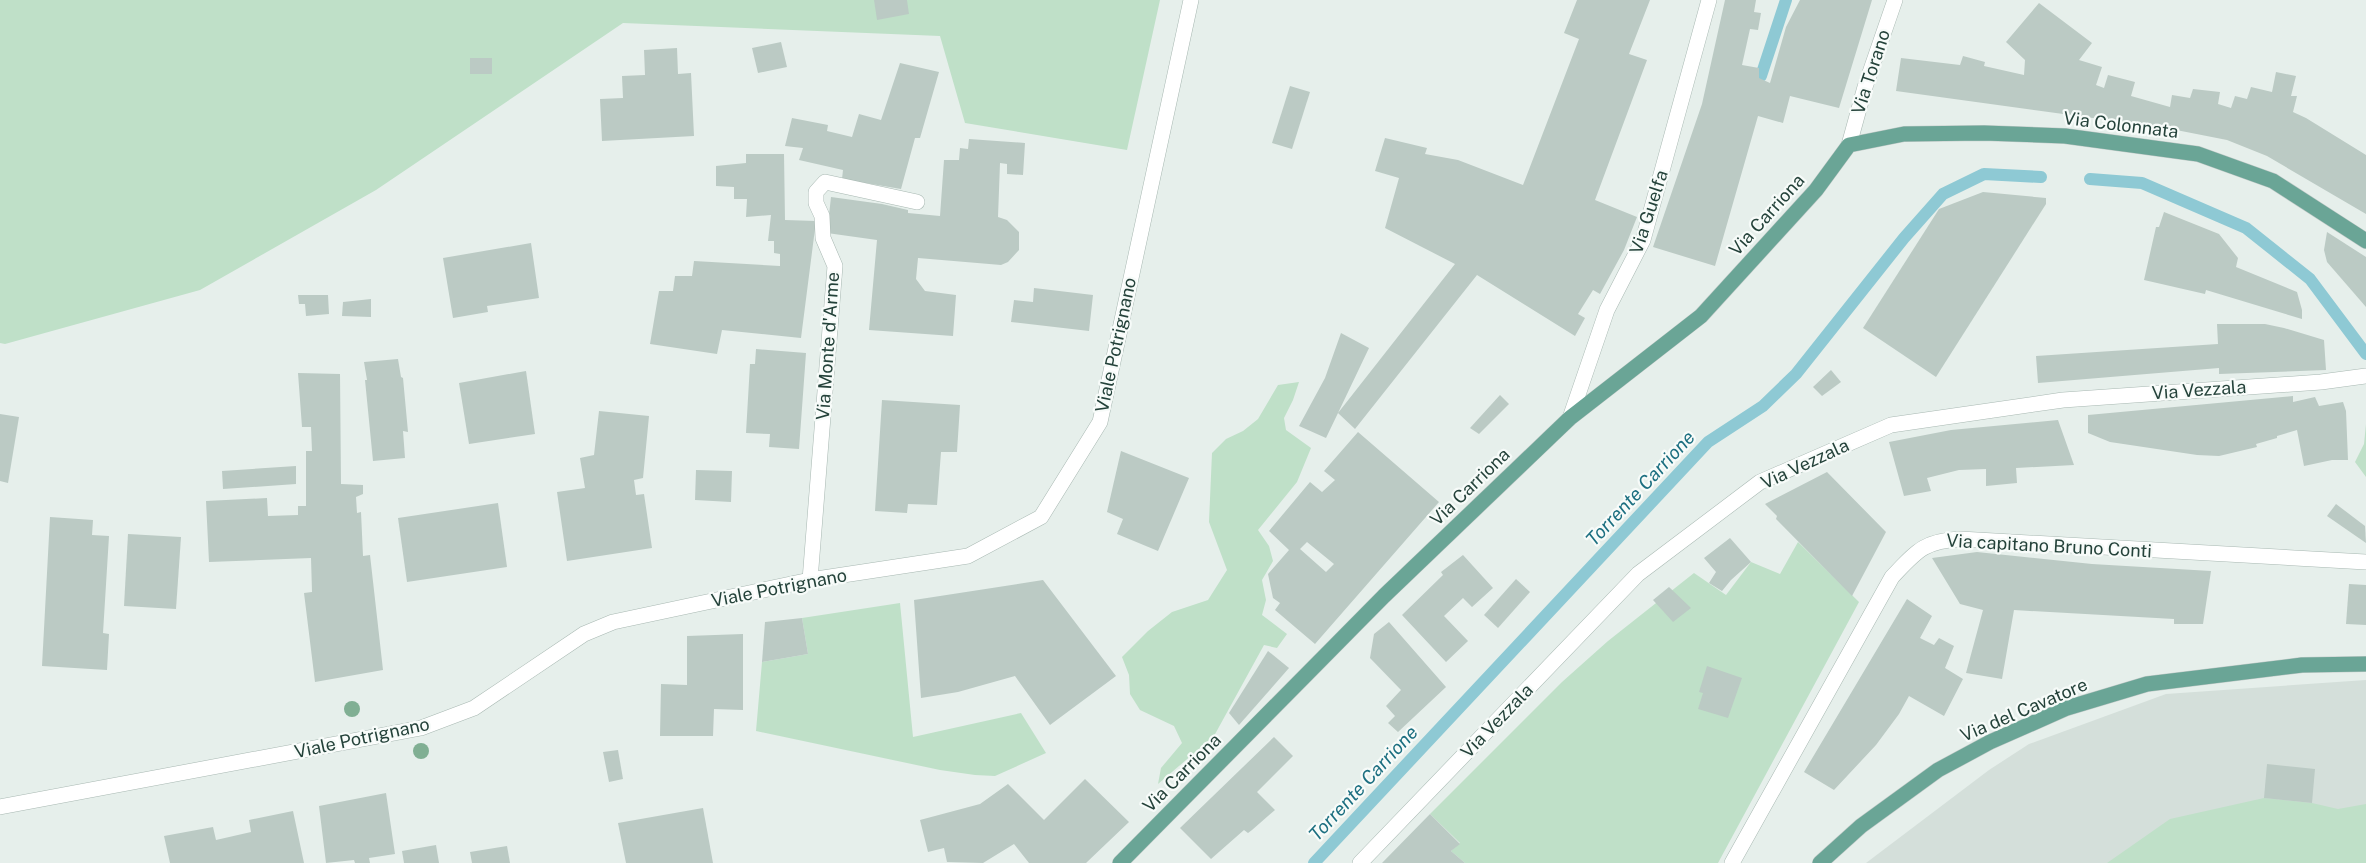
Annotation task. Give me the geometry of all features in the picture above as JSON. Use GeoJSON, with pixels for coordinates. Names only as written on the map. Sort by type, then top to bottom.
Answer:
{"type":"FeatureCollection","features":[{"type":"Feature","properties":{"kind":"main road","name":"Via Colonnata"},"geometry":{"type":"LineString","coordinates":[[1849,145],[1904,134],[1984,133],[2065,136],[2198,154],[2273,181],[2366,241]]}},
{"type":"Feature","properties":{"kind":"main road","name":"Via Carriona"},"geometry":{"type":"LineString","coordinates":[[1120,863],[1384,596],[1570,418],[1701,316],[1816,190],[1849,145]]}},
{"type":"Feature","properties":{"kind":"main road","name":"Via del Cavatore"},"geometry":{"type":"LineString","coordinates":[[1820,863],[1861,826],[1938,770],[1990,742],[2067,708],[2147,684],[2302,665],[2366,664]]}},
{"type":"Feature","properties":{"kind":"street","name":"Viale Potrignano"},"geometry":{"type":"LineString","coordinates":[[0,807],[421,728],[474,708],[584,634],[614,622],[810,580],[968,556],[1041,517],[1100,422],[1191,0]]}},
{"type":"Feature","properties":{"kind":"street","name":"Via Guelfa"},"geometry":{"type":"LineString","coordinates":[[1570,418],[1607,310],[1643,240],[1709,0]]}},
{"type":"Feature","properties":{"kind":"street","name":"Via Torano"},"geometry":{"type":"LineString","coordinates":[[1849,145],[1865,87],[1895,0]]}},
{"type":"Feature","properties":{"kind":"street","name":"Via Monte d'Arme"},"geometry":{"type":"LineString","coordinates":[[810,580],[834,266],[824,238],[822,216],[816,203],[816,192],[825,182],[917,202]]}},
{"type":"Feature","properties":{"kind":"street","name":"Via Vezzala"},"geometry":{"type":"LineString","coordinates":[[1360,863],[1638,574],[1760,482],[1891,425],[2063,400],[2321,382],[2366,376]]}},
{"type":"Feature","properties":{"kind":"street","name":"Via capitano Bruno Conti"},"geometry":{"type":"LineString","coordinates":[[1732,863],[1892,577],[1915,552],[1937,540],[1970,540],[2366,562]]}},
{"type":"Feature","properties":{"kind":"shaded area"},"geometry":{"type":"Polygon","coordinates":[[[2366,680],[2366,863],[1866,863],[1989,770],[2029,744],[2166,694],[2366,680]]]}},
{"type":"Feature","properties":{"kind":"green space"},"geometry":{"type":"Polygon","coordinates":[[[0,0],[1160,0],[1127,150],[965,123],[940,36],[623,23],[376,190],[200,290],[5,344],[0,343],[0,0]]]}},
{"type":"Feature","properties":{"kind":"green space"},"geometry":{"type":"Polygon","coordinates":[[[1299,382],[1284,418],[1286,430],[1311,448],[1297,482],[1258,530],[1269,546],[1273,561],[1262,580],[1266,600],[1262,615],[1287,634],[1277,648],[1264,645],[1214,736],[1158,784],[1161,768],[1182,743],[1174,726],[1140,710],[1130,694],[1129,675],[1122,657],[1148,631],[1172,612],[1208,600],[1227,570],[1209,522],[1212,453],[1226,439],[1243,431],[1258,419],[1278,385],[1299,382]]]}},
{"type":"Feature","properties":{"kind":"green space"},"geometry":{"type":"Polygon","coordinates":[[[2366,424],[2366,477],[2355,462],[2364,444],[2366,424]]]}},
{"type":"Feature","properties":{"kind":"green space"},"geometry":{"type":"Polygon","coordinates":[[[1798,542],[1859,602],[1718,863],[1465,863],[1451,851],[1460,843],[1430,814],[1562,682],[1608,641],[1694,573],[1726,595],[1751,562],[1780,574],[1798,542]]]}},
{"type":"Feature","properties":{"kind":"green space"},"geometry":{"type":"Polygon","coordinates":[[[900,603],[913,737],[1021,713],[1046,753],[995,776],[975,775],[940,770],[756,731],[762,662],[808,654],[802,618],[900,603]]]}},
{"type":"Feature","properties":{"kind":"green space"},"geometry":{"type":"Polygon","coordinates":[[[2264,798],[2312,803],[2338,809],[2366,804],[2366,863],[2107,863],[2170,819],[2264,798]]]}},
{"type":"Feature","properties":{"kind":"building"},"geometry":{"type":"Polygon","coordinates":[[[874,0],[907,0],[909,14],[877,20],[874,0]]]}},
{"type":"Feature","properties":{"kind":"building"},"geometry":{"type":"Polygon","coordinates":[[[1577,0],[1650,0],[1629,54],[1647,60],[1595,200],[1637,217],[1624,250],[1600,294],[1593,290],[1578,314],[1585,318],[1575,336],[1477,275],[1355,429],[1338,413],[1455,264],[1385,228],[1399,178],[1375,171],[1385,138],[1427,148],[1425,154],[1458,160],[1523,185],[1579,39],[1564,33],[1577,0]]]}},
{"type":"Feature","properties":{"kind":"building"},"geometry":{"type":"Polygon","coordinates":[[[1725,0],[1756,0],[1754,12],[1761,13],[1758,30],[1750,29],[1742,65],[1759,68],[1759,78],[1770,83],[1786,27],[1800,0],[1872,0],[1839,108],[1790,96],[1783,123],[1758,116],[1715,266],[1653,247],[1702,104],[1725,0]]]}},
{"type":"Feature","properties":{"kind":"building"},"geometry":{"type":"Polygon","coordinates":[[[2039,3],[2092,43],[2079,60],[2102,67],[2096,85],[2104,88],[2108,75],[2135,82],[2131,96],[2170,107],[2172,95],[2190,98],[2193,89],[2220,92],[2218,104],[2231,108],[2235,96],[2247,99],[2251,87],[2272,92],[2276,72],[2296,76],[2291,96],[2297,96],[2293,112],[2366,155],[2366,214],[2267,156],[2227,140],[2166,128],[1896,91],[1901,58],[1960,65],[1963,56],[1985,62],[1984,66],[2024,75],[2025,60],[2006,42],[2039,3]]]}},
{"type":"Feature","properties":{"kind":"building"},"geometry":{"type":"Polygon","coordinates":[[[781,42],[787,67],[758,73],[752,48],[781,42]]]}},
{"type":"Feature","properties":{"kind":"building"},"geometry":{"type":"Polygon","coordinates":[[[677,48],[678,74],[691,73],[694,136],[602,141],[600,99],[623,98],[622,76],[645,75],[644,50],[677,48]]]}},
{"type":"Feature","properties":{"kind":"building"},"geometry":{"type":"Polygon","coordinates":[[[470,58],[492,58],[492,74],[470,74],[470,58]]]}},
{"type":"Feature","properties":{"kind":"building"},"geometry":{"type":"Polygon","coordinates":[[[900,63],[939,72],[920,138],[915,138],[901,189],[842,179],[843,170],[799,160],[803,148],[785,146],[792,118],[828,125],[827,131],[852,137],[859,114],[881,120],[900,63]]]}},
{"type":"Feature","properties":{"kind":"building"},"geometry":{"type":"Polygon","coordinates":[[[1290,86],[1310,92],[1292,149],[1272,143],[1290,86]]]}},
{"type":"Feature","properties":{"kind":"building"},"geometry":{"type":"Polygon","coordinates":[[[969,139],[1025,143],[1023,175],[1007,174],[1007,164],[1000,163],[998,217],[1007,220],[1019,232],[1019,250],[1008,262],[1001,265],[918,258],[916,279],[925,291],[956,295],[953,336],[869,330],[877,240],[827,233],[831,197],[882,204],[908,210],[908,213],[940,216],[944,160],[959,160],[960,148],[968,149],[969,139]]]}},
{"type":"Feature","properties":{"kind":"building"},"geometry":{"type":"Polygon","coordinates":[[[746,154],[784,154],[785,220],[816,221],[801,338],[722,330],[717,354],[650,344],[659,291],[673,291],[675,276],[692,276],[694,261],[780,266],[780,254],[774,253],[774,241],[768,241],[771,215],[746,217],[747,199],[734,199],[734,187],[716,186],[716,166],[746,163],[746,154]]]}},
{"type":"Feature","properties":{"kind":"building"},"geometry":{"type":"Polygon","coordinates":[[[1983,192],[2046,198],[2046,204],[1936,377],[1863,328],[1939,209],[1983,192]]]}},
{"type":"Feature","properties":{"kind":"building"},"geometry":{"type":"Polygon","coordinates":[[[2164,212],[2219,234],[2238,258],[2236,267],[2297,292],[2302,310],[2302,319],[2206,290],[2205,294],[2144,280],[2156,227],[2159,227],[2164,212]]]}},
{"type":"Feature","properties":{"kind":"building"},"geometry":{"type":"Polygon","coordinates":[[[2327,232],[2366,257],[2366,307],[2327,262],[2324,250],[2327,232]]]}},
{"type":"Feature","properties":{"kind":"building"},"geometry":{"type":"Polygon","coordinates":[[[531,243],[539,298],[487,306],[488,312],[453,318],[443,258],[531,243]]]}},
{"type":"Feature","properties":{"kind":"building"},"geometry":{"type":"Polygon","coordinates":[[[1034,288],[1093,295],[1089,331],[1011,322],[1014,300],[1033,302],[1034,288]]]}},
{"type":"Feature","properties":{"kind":"building"},"geometry":{"type":"Polygon","coordinates":[[[298,295],[328,295],[329,314],[306,316],[305,304],[299,304],[298,295]]]}},
{"type":"Feature","properties":{"kind":"building"},"geometry":{"type":"Polygon","coordinates":[[[371,299],[371,317],[342,316],[343,302],[371,299]]]}},
{"type":"Feature","properties":{"kind":"building"},"geometry":{"type":"Polygon","coordinates":[[[2217,324],[2265,324],[2324,340],[2326,370],[2219,374],[2219,368],[2038,383],[2036,356],[2218,344],[2217,324]]]}},
{"type":"Feature","properties":{"kind":"building"},"geometry":{"type":"Polygon","coordinates":[[[1341,333],[1369,348],[1326,438],[1299,426],[1325,378],[1341,333]]]}},
{"type":"Feature","properties":{"kind":"building"},"geometry":{"type":"Polygon","coordinates":[[[756,349],[806,353],[799,449],[769,447],[770,434],[746,433],[750,364],[755,364],[756,349]]]}},
{"type":"Feature","properties":{"kind":"building"},"geometry":{"type":"Polygon","coordinates":[[[398,359],[401,377],[403,378],[408,432],[403,431],[405,458],[373,461],[364,362],[398,359]]]}},
{"type":"Feature","properties":{"kind":"building"},"geometry":{"type":"Polygon","coordinates":[[[1831,370],[1841,382],[1822,396],[1813,387],[1831,370]]]}},
{"type":"Feature","properties":{"kind":"building"},"geometry":{"type":"Polygon","coordinates":[[[526,371],[535,434],[469,444],[459,383],[526,371]]]}},
{"type":"Feature","properties":{"kind":"building"},"geometry":{"type":"Polygon","coordinates":[[[298,373],[340,374],[341,484],[363,485],[363,494],[356,497],[357,513],[361,512],[363,556],[370,555],[383,670],[315,682],[304,593],[312,592],[311,558],[209,562],[206,501],[267,498],[268,516],[298,515],[298,506],[306,506],[306,451],[312,451],[311,427],[302,427],[298,373]]]}},
{"type":"Feature","properties":{"kind":"building"},"geometry":{"type":"Polygon","coordinates":[[[1500,395],[1509,404],[1479,434],[1470,428],[1500,395]]]}},
{"type":"Feature","properties":{"kind":"building"},"geometry":{"type":"Polygon","coordinates":[[[2293,396],[2293,402],[2315,397],[2319,406],[2343,402],[2346,411],[2348,460],[2332,460],[2304,466],[2297,430],[2256,444],[2257,447],[2219,456],[2197,455],[2110,442],[2088,433],[2088,415],[2293,396]]]}},
{"type":"Feature","properties":{"kind":"building"},"geometry":{"type":"Polygon","coordinates":[[[882,400],[960,405],[957,452],[941,452],[937,505],[908,504],[907,513],[875,511],[882,400]]]}},
{"type":"Feature","properties":{"kind":"building"},"geometry":{"type":"Polygon","coordinates":[[[599,411],[649,416],[643,478],[634,480],[636,495],[644,494],[652,548],[567,561],[557,492],[585,488],[580,458],[594,455],[599,411]]]}},
{"type":"Feature","properties":{"kind":"building"},"geometry":{"type":"Polygon","coordinates":[[[0,414],[19,417],[8,483],[0,481],[0,414]]]}},
{"type":"Feature","properties":{"kind":"building"},"geometry":{"type":"Polygon","coordinates":[[[2058,420],[2074,465],[2016,468],[2017,483],[1986,486],[1986,469],[1959,470],[1927,478],[1931,491],[1904,496],[1889,442],[1951,430],[2058,420]]]}},
{"type":"Feature","properties":{"kind":"building"},"geometry":{"type":"Polygon","coordinates":[[[1358,432],[1439,502],[1315,644],[1275,610],[1280,603],[1273,598],[1268,574],[1289,550],[1269,531],[1310,482],[1322,492],[1335,480],[1324,471],[1358,432]],[[1307,542],[1300,549],[1326,572],[1334,564],[1307,542]]]}},
{"type":"Feature","properties":{"kind":"building"},"geometry":{"type":"Polygon","coordinates":[[[1121,451],[1189,478],[1158,551],[1117,534],[1123,519],[1107,512],[1121,451]]]}},
{"type":"Feature","properties":{"kind":"building"},"geometry":{"type":"Polygon","coordinates":[[[296,466],[296,484],[223,489],[222,471],[296,466]]]}},
{"type":"Feature","properties":{"kind":"building"},"geometry":{"type":"Polygon","coordinates":[[[696,470],[732,471],[731,502],[695,500],[696,470]]]}},
{"type":"Feature","properties":{"kind":"building"},"geometry":{"type":"Polygon","coordinates":[[[1827,472],[1886,532],[1852,596],[1776,519],[1777,516],[1765,504],[1827,472]]]}},
{"type":"Feature","properties":{"kind":"building"},"geometry":{"type":"Polygon","coordinates":[[[498,503],[507,567],[407,582],[398,518],[498,503]]]}},
{"type":"Feature","properties":{"kind":"building"},"geometry":{"type":"Polygon","coordinates":[[[2336,504],[2365,526],[2366,543],[2327,516],[2336,504]]]}},
{"type":"Feature","properties":{"kind":"building"},"geometry":{"type":"Polygon","coordinates":[[[50,517],[93,520],[92,535],[109,536],[103,633],[109,634],[107,670],[42,666],[50,517]]]}},
{"type":"Feature","properties":{"kind":"building"},"geometry":{"type":"Polygon","coordinates":[[[128,534],[181,537],[176,609],[124,606],[128,534]]]}},
{"type":"Feature","properties":{"kind":"building"},"geometry":{"type":"Polygon","coordinates":[[[1730,538],[1751,562],[1722,591],[1709,583],[1716,572],[1704,558],[1730,538]]]}},
{"type":"Feature","properties":{"kind":"building"},"geometry":{"type":"Polygon","coordinates":[[[1977,552],[2092,564],[2211,571],[2203,624],[2174,624],[2174,619],[2014,610],[2002,679],[1966,673],[1983,610],[1960,604],[1932,558],[1977,552]]]}},
{"type":"Feature","properties":{"kind":"building"},"geometry":{"type":"Polygon","coordinates":[[[1463,555],[1493,588],[1472,607],[1463,598],[1444,616],[1468,641],[1446,662],[1402,615],[1443,575],[1441,572],[1463,555]]]}},
{"type":"Feature","properties":{"kind":"building"},"geometry":{"type":"Polygon","coordinates":[[[1516,579],[1530,592],[1498,628],[1484,615],[1516,579]]]}},
{"type":"Feature","properties":{"kind":"building"},"geometry":{"type":"Polygon","coordinates":[[[1043,580],[1116,676],[1050,725],[1015,676],[958,692],[921,698],[914,600],[1043,580]]]}},
{"type":"Feature","properties":{"kind":"building"},"geometry":{"type":"Polygon","coordinates":[[[2349,584],[2366,585],[2366,625],[2346,624],[2349,584]]]}},
{"type":"Feature","properties":{"kind":"building"},"geometry":{"type":"Polygon","coordinates":[[[1669,587],[1691,608],[1673,622],[1653,600],[1669,587]]]}},
{"type":"Feature","properties":{"kind":"building"},"geometry":{"type":"Polygon","coordinates":[[[1907,599],[1932,616],[1920,638],[1934,645],[1939,638],[1954,646],[1945,668],[1963,679],[1944,716],[1909,696],[1899,714],[1876,745],[1834,790],[1804,772],[1907,599]]]}},
{"type":"Feature","properties":{"kind":"building"},"geometry":{"type":"Polygon","coordinates":[[[802,618],[808,654],[762,662],[765,622],[802,618]]]}},
{"type":"Feature","properties":{"kind":"building"},"geometry":{"type":"Polygon","coordinates":[[[1389,622],[1446,687],[1398,732],[1388,723],[1395,716],[1386,706],[1401,690],[1370,658],[1374,634],[1389,622]]]}},
{"type":"Feature","properties":{"kind":"building"},"geometry":{"type":"Polygon","coordinates":[[[743,634],[743,710],[714,709],[713,736],[660,736],[661,684],[687,685],[687,636],[743,634]]]}},
{"type":"Feature","properties":{"kind":"building"},"geometry":{"type":"Polygon","coordinates":[[[1268,651],[1289,668],[1239,725],[1229,713],[1268,651]]]}},
{"type":"Feature","properties":{"kind":"building"},"geometry":{"type":"Polygon","coordinates":[[[1707,666],[1742,678],[1728,718],[1698,709],[1703,693],[1699,692],[1707,666]]]}},
{"type":"Feature","properties":{"kind":"building"},"geometry":{"type":"Polygon","coordinates":[[[1274,737],[1293,756],[1257,792],[1275,810],[1248,833],[1244,830],[1211,859],[1180,828],[1274,737]]]}},
{"type":"Feature","properties":{"kind":"building"},"geometry":{"type":"Polygon","coordinates":[[[618,750],[623,779],[609,782],[603,752],[618,750]]]}},
{"type":"Feature","properties":{"kind":"building"},"geometry":{"type":"Polygon","coordinates":[[[2267,764],[2315,769],[2312,803],[2264,798],[2267,764]]]}},
{"type":"Feature","properties":{"kind":"building"},"geometry":{"type":"Polygon","coordinates":[[[1085,779],[1129,822],[1086,863],[1029,863],[1014,844],[983,863],[947,862],[944,848],[928,852],[920,820],[980,804],[1008,784],[1044,820],[1085,779]]]}},
{"type":"Feature","properties":{"kind":"building"},"geometry":{"type":"Polygon","coordinates":[[[386,793],[395,854],[369,858],[370,863],[355,863],[354,860],[326,863],[319,806],[386,793]]]}},
{"type":"Feature","properties":{"kind":"building"},"geometry":{"type":"Polygon","coordinates":[[[703,808],[713,863],[626,863],[618,823],[703,808]]]}},
{"type":"Feature","properties":{"kind":"building"},"geometry":{"type":"Polygon","coordinates":[[[293,811],[304,863],[170,863],[164,836],[213,827],[216,840],[251,832],[249,820],[293,811]]]}},
{"type":"Feature","properties":{"kind":"building"},"geometry":{"type":"Polygon","coordinates":[[[1430,814],[1460,844],[1451,851],[1465,863],[1382,863],[1430,814]]]}},
{"type":"Feature","properties":{"kind":"building"},"geometry":{"type":"Polygon","coordinates":[[[436,845],[439,863],[404,863],[402,851],[436,845]]]}},
{"type":"Feature","properties":{"kind":"building"},"geometry":{"type":"Polygon","coordinates":[[[507,846],[510,863],[472,863],[470,852],[507,846]]]}},
{"type":"Feature","properties":{"kind":"waterway"},"geometry":{"type":"LineString","coordinates":[[1761,76],[1786,0]]}},
{"type":"Feature","properties":{"kind":"waterway","name":"Torrente Carrione"},"geometry":{"type":"LineString","coordinates":[[1314,863],[1708,442],[1763,406],[1796,374],[1904,238],[1943,194],[1984,174],[2041,177]]}},
{"type":"Feature","properties":{"kind":"waterway","name":"Torrente Carrione"},"geometry":{"type":"LineString","coordinates":[[2090,179],[2142,183],[2246,228],[2310,279],[2366,354]]}}]}
